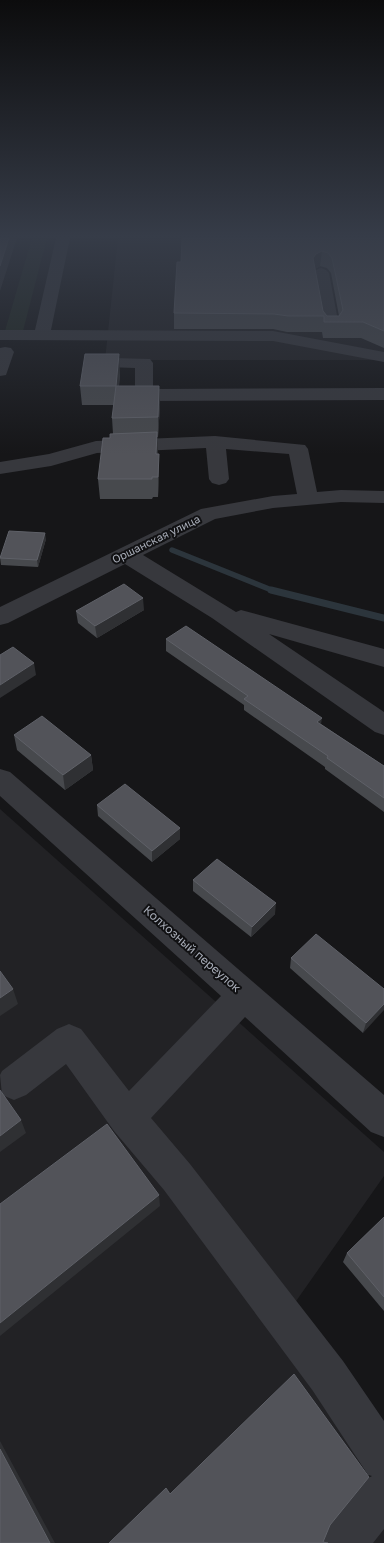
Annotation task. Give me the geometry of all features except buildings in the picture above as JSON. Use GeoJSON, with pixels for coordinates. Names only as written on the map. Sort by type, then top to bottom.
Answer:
{"type":"FeatureCollection","features":[{"type":"Feature","properties":{"kind":"street"},"geometry":{"type":"LineString","coordinates":[[42,335],[47,310]]}},
{"type":"Feature","properties":{"kind":"street"},"geometry":{"type":"LineString","coordinates":[[328,310],[333,337]]}},
{"type":"Feature","properties":{"kind":"street"},"geometry":{"type":"LineString","coordinates":[[0,335],[333,337],[384,358]]}},
{"type":"Feature","properties":{"kind":"street"},"geometry":{"type":"LineString","coordinates":[[0,371],[4,352]]}},
{"type":"Feature","properties":{"kind":"street"},"geometry":{"type":"LineString","coordinates":[[113,363],[144,363],[144,395],[384,394]]}},
{"type":"Feature","properties":{"kind":"street"},"geometry":{"type":"LineString","coordinates":[[215,442],[219,479]]}},
{"type":"Feature","properties":{"kind":"street"},"geometry":{"type":"LineString","coordinates":[[0,468],[51,460],[96,447],[215,442],[298,449],[308,499]]}},
{"type":"Feature","properties":{"kind":"street","name":"Оршанская улица"},"geometry":{"type":"LineString","coordinates":[[0,617],[209,514],[273,502],[341,496],[384,497]]}},
{"type":"Feature","properties":{"kind":"street"},"geometry":{"type":"LineString","coordinates":[[125,554],[220,612],[384,725]]}},
{"type":"Feature","properties":{"kind":"street"},"geometry":{"type":"LineString","coordinates":[[220,612],[384,658]]}},
{"type":"Feature","properties":{"kind":"street","name":"Колхозный переулок"},"geometry":{"type":"LineString","coordinates":[[0,780],[384,1119]]}},
{"type":"Feature","properties":{"kind":"street"},"geometry":{"type":"LineString","coordinates":[[128,1118],[244,995]]}},
{"type":"Feature","properties":{"kind":"street"},"geometry":{"type":"LineString","coordinates":[[14,1083],[69,1040],[128,1118],[177,1177],[323,1368],[384,1459]]}},
{"type":"Feature","properties":{"kind":"street"},"geometry":{"type":"LineString","coordinates":[[343,1543],[384,1494]]}},
{"type":"Feature","properties":{"kind":"shaded area"},"geometry":{"type":"Polygon","coordinates":[[[11,310],[28,310],[23,331],[5,331],[11,310]]]}},
{"type":"Feature","properties":{"kind":"shaded area"},"geometry":{"type":"Polygon","coordinates":[[[110,310],[384,310],[384,360],[105,360],[110,310]]]}},
{"type":"Feature","properties":{"kind":"shaded area"},"geometry":{"type":"Polygon","coordinates":[[[0,809],[384,1152],[384,1176],[280,1324],[384,1505],[384,1543],[0,1543],[0,809]]]}},
{"type":"Feature","properties":{"kind":"waterway"},"geometry":{"type":"LineString","coordinates":[[172,550],[272,590]]}},
{"type":"Feature","properties":{"kind":"waterway"},"geometry":{"type":"LineString","coordinates":[[272,590],[384,618]]}}]}
